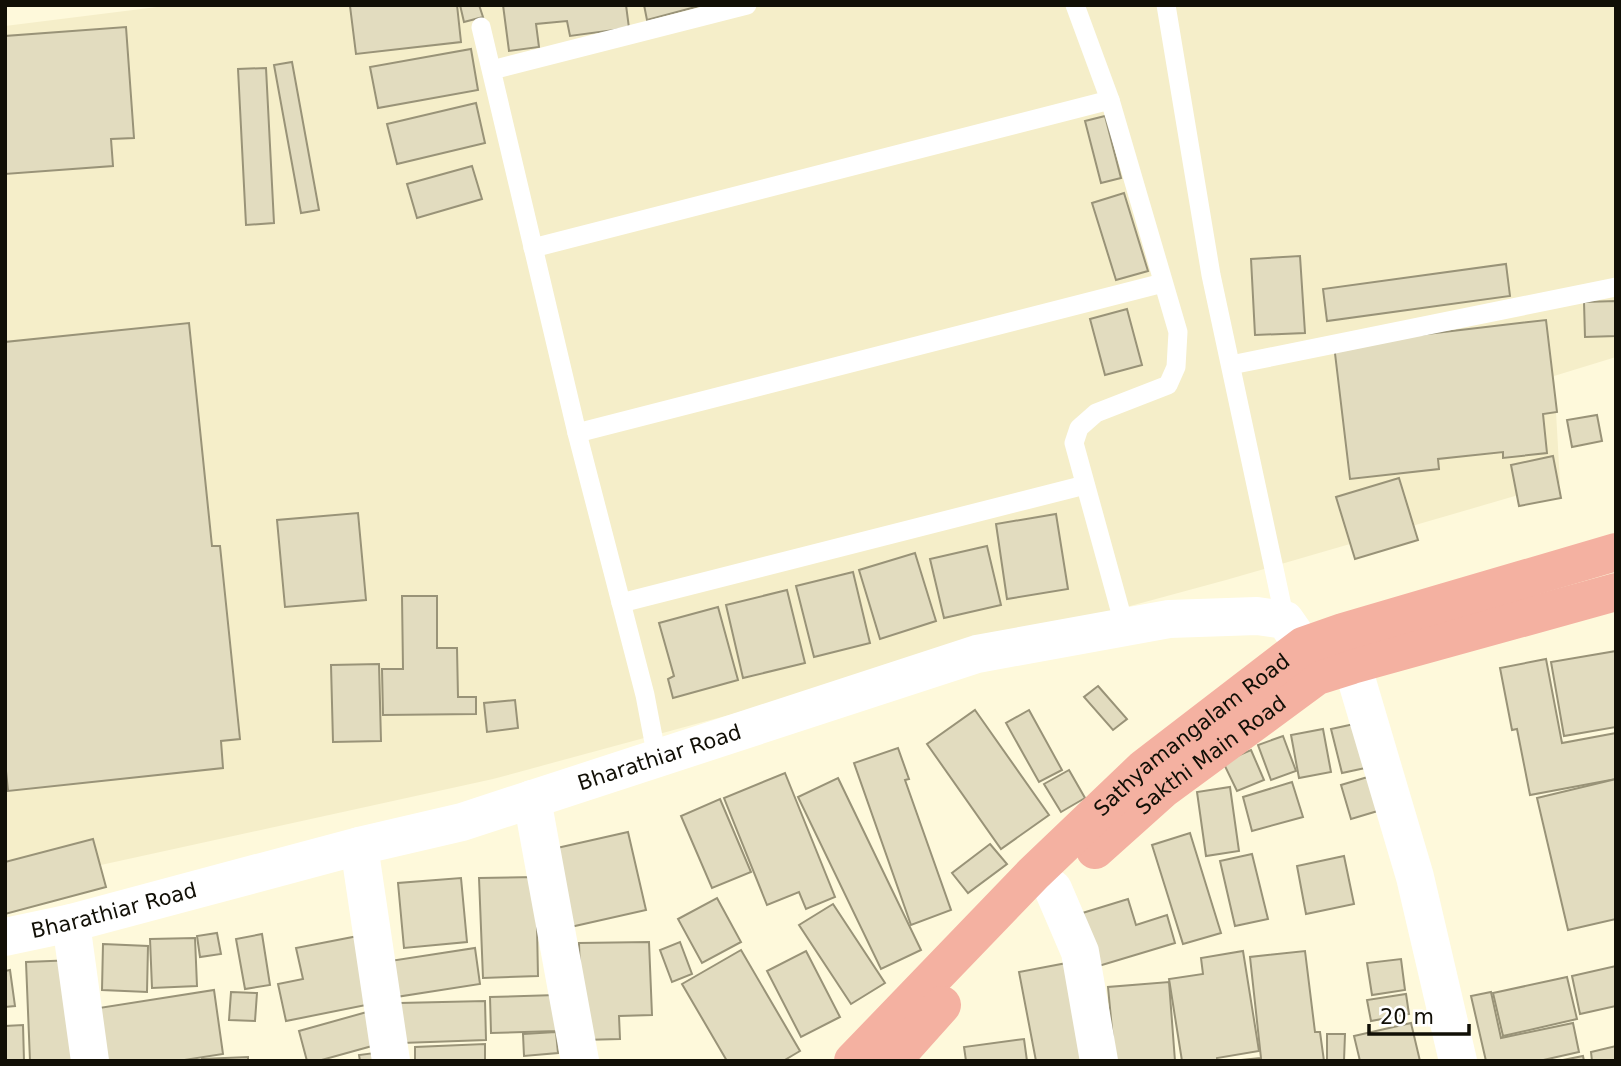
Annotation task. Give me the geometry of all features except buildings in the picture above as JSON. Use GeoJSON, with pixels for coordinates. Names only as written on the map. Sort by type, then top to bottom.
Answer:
{"type":"FeatureCollection","features":[{"type":"Feature","properties":{"kind":"highway","name":"Sathyamangalam Road"},"geometry":{"type":"LineString","coordinates":[[853,1061],[1033,874],[1144,768],[1301,648],[1348,648],[1616,552]]}},
{"type":"Feature","properties":{"kind":"highway"},"geometry":{"type":"LineString","coordinates":[[1348,648],[1615,598]]}},
{"type":"Feature","properties":{"kind":"highway","name":"Sakthi Main Road"},"geometry":{"type":"LineString","coordinates":[[892,1061],[1053,888],[1162,790],[1301,648]]}},
{"type":"Feature","properties":{"kind":"street","name":"Bharathiar Road"},"geometry":{"type":"LineString","coordinates":[[5,937],[71,923],[359,846],[461,822],[977,654],[1169,620],[1257,616],[1301,648]]}},
{"type":"Feature","properties":{"kind":"street"},"geometry":{"type":"LineString","coordinates":[[1348,648],[1415,877],[1458,1061]]}},
{"type":"Feature","properties":{"kind":"street"},"geometry":{"type":"LineString","coordinates":[[532,799],[580,1061]]}},
{"type":"Feature","properties":{"kind":"street"},"geometry":{"type":"LineString","coordinates":[[359,846],[391,1061]]}},
{"type":"Feature","properties":{"kind":"street"},"geometry":{"type":"LineString","coordinates":[[1053,888],[1080,952],[1099,1061]]}},
{"type":"Feature","properties":{"kind":"street"},"geometry":{"type":"LineString","coordinates":[[71,923],[90,1061]]}},
{"type":"Feature","properties":{"kind":"lane"},"geometry":{"type":"LineString","coordinates":[[492,70],[747,5]]}},
{"type":"Feature","properties":{"kind":"lane"},"geometry":{"type":"LineString","coordinates":[[1075,5],[1110,100],[1178,332],[1176,367],[1168,385],[1096,413],[1079,428],[1074,443],[1125,628]]}},
{"type":"Feature","properties":{"kind":"lane"},"geometry":{"type":"LineString","coordinates":[[1166,5],[1211,275],[1301,648]]}},
{"type":"Feature","properties":{"kind":"lane"},"geometry":{"type":"LineString","coordinates":[[481,27],[577,433],[645,695],[657,758]]}},
{"type":"Feature","properties":{"kind":"lane"},"geometry":{"type":"LineString","coordinates":[[533,248],[1110,100]]}},
{"type":"Feature","properties":{"kind":"lane"},"geometry":{"type":"LineString","coordinates":[[577,433],[1163,283]]}},
{"type":"Feature","properties":{"kind":"lane"},"geometry":{"type":"LineString","coordinates":[[1231,365],[1616,287]]}},
{"type":"Feature","properties":{"kind":"lane"},"geometry":{"type":"LineString","coordinates":[[621,603],[1086,485]]}},
{"type":"Feature","properties":{"kind":"shaded area"},"geometry":{"type":"Polygon","coordinates":[[[173,5],[1616,5],[1616,357],[1554,376],[1560,483],[1226,580],[493,779],[5,886],[5,26],[173,5]]]}}]}
